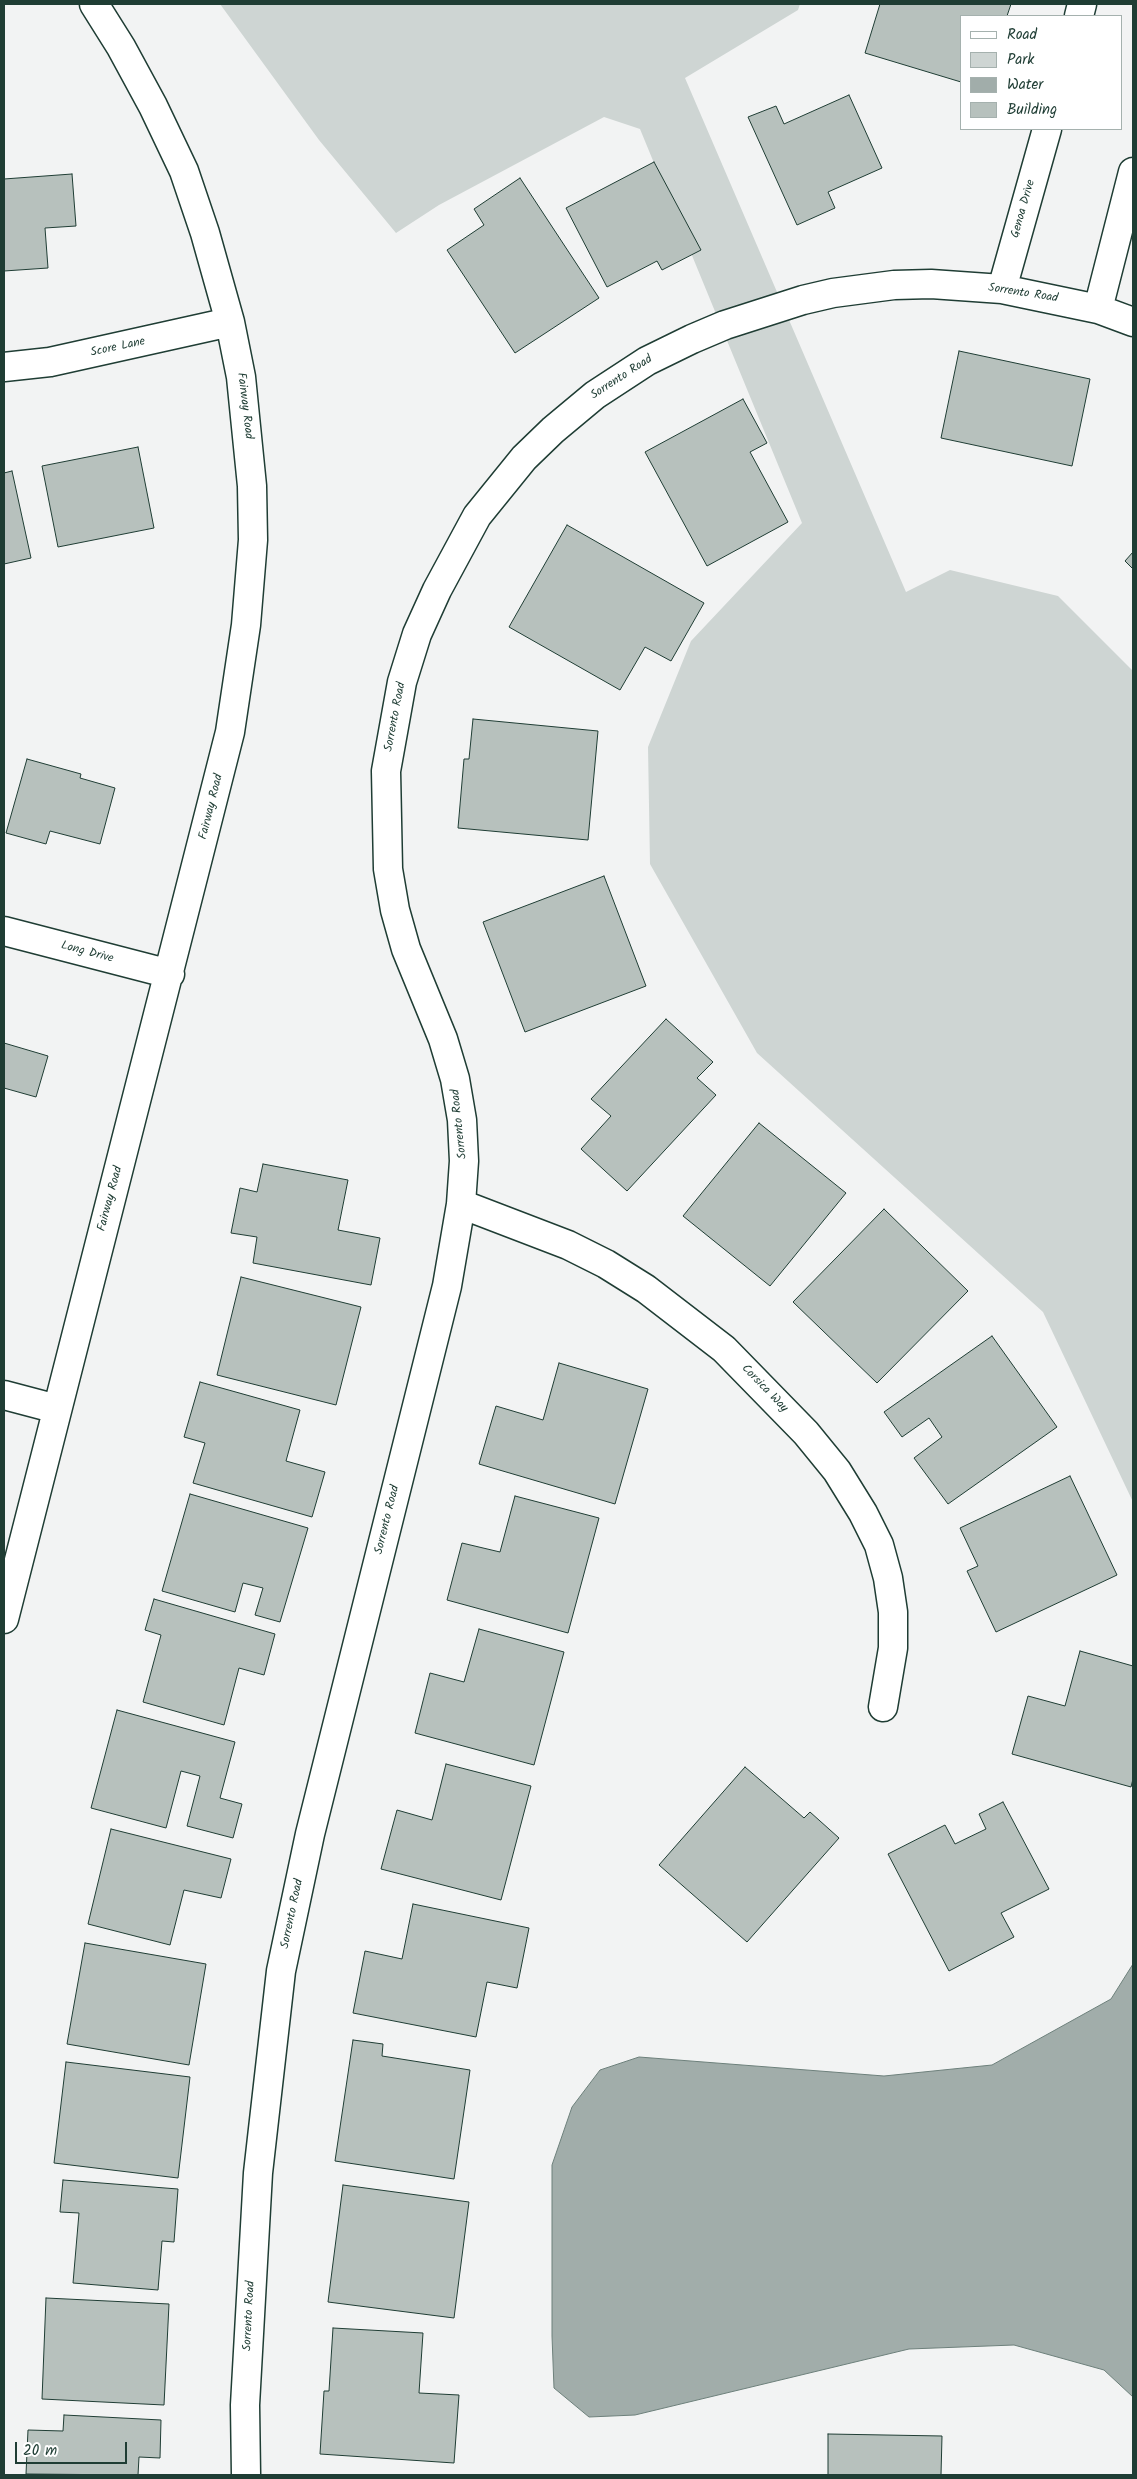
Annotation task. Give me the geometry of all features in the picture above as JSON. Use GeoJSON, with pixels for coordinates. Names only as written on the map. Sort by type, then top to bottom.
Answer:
{"type":"FeatureCollection","features":[{"type":"Feature","properties":{"kind":"street","name":"Fairway Road"},"geometry":{"type":"LineString","coordinates":[[4,1619],[170,974],[230,732],[239,681],[249,597],[253,540],[251,476],[241,377],[230,322],[206,233],[184,171],[153,106],[94,4]]}},
{"type":"Feature","properties":{"kind":"street","name":"Genoa Drive"},"geometry":{"type":"LineString","coordinates":[[1002,289],[1047,130]]}},
{"type":"Feature","properties":{"kind":"street"},"geometry":{"type":"LineString","coordinates":[[1098,308],[1133,172]]}},
{"type":"Feature","properties":{"kind":"street","name":"Sorrento Road"},"geometry":{"type":"LineString","coordinates":[[246,2475],[246,2405],[258,2173],[281,1970],[310,1834],[446,1286],[461,1204],[464,1161],[462,1120],[455,1078],[443,1039],[406,949],[395,910],[388,869],[386,780],[393,720],[402,682],[417,634],[437,590],[477,516],[524,458],[560,424],[595,395],[647,361],[692,339],[733,323],[833,293],[894,285],[931,284],[1002,289],[1098,308],[1133,322]]}},
{"type":"Feature","properties":{"kind":"street","name":"Score Lane"},"geometry":{"type":"LineString","coordinates":[[4,367],[50,362],[230,322]]}},
{"type":"Feature","properties":{"kind":"street","name":"Long Drive"},"geometry":{"type":"LineString","coordinates":[[4,931],[170,974]]}},
{"type":"Feature","properties":{"kind":"street","name":"Corsica Way"},"geometry":{"type":"LineString","coordinates":[[461,1204],[568,1245],[606,1264],[646,1289],[724,1349],[806,1433],[836,1471],[864,1513],[878,1545],[888,1578],[893,1612],[893,1648],[883,1707]]}},
{"type":"Feature","properties":{"kind":"street"},"geometry":{"type":"LineString","coordinates":[[4,1395],[57,1409]]}},
{"type":"Feature","properties":{"kind":"green space"},"geometry":{"type":"Polygon","coordinates":[[[220,4],[800,4],[798,10],[685,78],[906,592],[950,570],[1058,596],[1133,671],[1133,1502],[1043,1312],[757,1053],[650,864],[648,747],[691,641],[802,523],[640,129],[604,117],[439,205],[396,233],[319,140],[220,4]]]}},
{"type":"Feature","properties":{"kind":"water"},"geometry":{"type":"Polygon","coordinates":[[[1133,1964],[1133,2397],[1104,2370],[1014,2345],[909,2349],[635,2415],[589,2417],[554,2388],[552,2336],[552,2165],[572,2107],[600,2070],[639,2057],[884,2076],[992,2065],[1111,1999],[1133,1964]]]}},
{"type":"Feature","properties":{"kind":"building"},"geometry":{"type":"Polygon","coordinates":[[[880,4],[1011,4],[1007,15],[960,15],[960,82],[865,53],[880,4]]]}},
{"type":"Feature","properties":{"kind":"building"},"geometry":{"type":"Polygon","coordinates":[[[849,95],[882,168],[828,192],[835,208],[797,225],[748,117],[776,106],[784,124],[849,95]]]}},
{"type":"Feature","properties":{"kind":"building"},"geometry":{"type":"Polygon","coordinates":[[[654,162],[701,250],[662,270],[657,261],[607,287],[566,208],[654,162]]]}},
{"type":"Feature","properties":{"kind":"building"},"geometry":{"type":"Polygon","coordinates":[[[72,174],[76,226],[45,228],[48,268],[4,271],[4,179],[72,174]]]}},
{"type":"Feature","properties":{"kind":"building"},"geometry":{"type":"Polygon","coordinates":[[[520,178],[599,298],[515,353],[447,250],[484,225],[474,209],[520,178]]]}},
{"type":"Feature","properties":{"kind":"building"},"geometry":{"type":"Polygon","coordinates":[[[959,351],[1090,379],[1072,466],[941,438],[959,351]]]}},
{"type":"Feature","properties":{"kind":"building"},"geometry":{"type":"Polygon","coordinates":[[[743,399],[767,443],[750,452],[788,522],[707,566],[645,452],[743,399]]]}},
{"type":"Feature","properties":{"kind":"building"},"geometry":{"type":"Polygon","coordinates":[[[138,447],[154,528],[58,547],[42,466],[138,447]]]}},
{"type":"Feature","properties":{"kind":"building"},"geometry":{"type":"Polygon","coordinates":[[[12,471],[31,558],[4,564],[4,473],[12,471]]]}},
{"type":"Feature","properties":{"kind":"building"},"geometry":{"type":"Polygon","coordinates":[[[567,525],[704,603],[671,661],[645,647],[620,690],[509,627],[567,525]]]}},
{"type":"Feature","properties":{"kind":"building"},"geometry":{"type":"Polygon","coordinates":[[[1133,552],[1133,569],[1125,561],[1133,552]]]}},
{"type":"Feature","properties":{"kind":"building"},"geometry":{"type":"Polygon","coordinates":[[[473,719],[598,731],[588,840],[458,828],[464,759],[469,759],[473,719]]]}},
{"type":"Feature","properties":{"kind":"building"},"geometry":{"type":"Polygon","coordinates":[[[27,759],[81,774],[80,778],[115,788],[100,844],[50,831],[46,844],[6,833],[27,759]]]}},
{"type":"Feature","properties":{"kind":"building"},"geometry":{"type":"Polygon","coordinates":[[[604,876],[646,986],[525,1032],[483,922],[604,876]]]}},
{"type":"Feature","properties":{"kind":"building"},"geometry":{"type":"Polygon","coordinates":[[[666,1019],[713,1062],[697,1078],[716,1095],[627,1191],[581,1149],[611,1116],[591,1099],[666,1019]]]}},
{"type":"Feature","properties":{"kind":"building"},"geometry":{"type":"Polygon","coordinates":[[[4,1043],[48,1056],[36,1097],[4,1088],[4,1043]]]}},
{"type":"Feature","properties":{"kind":"building"},"geometry":{"type":"Polygon","coordinates":[[[759,1123],[846,1193],[770,1286],[683,1216],[759,1123]]]}},
{"type":"Feature","properties":{"kind":"building"},"geometry":{"type":"Polygon","coordinates":[[[263,1164],[348,1180],[338,1230],[380,1238],[371,1285],[253,1263],[257,1237],[231,1233],[240,1188],[257,1192],[263,1164]]]}},
{"type":"Feature","properties":{"kind":"building"},"geometry":{"type":"Polygon","coordinates":[[[884,1209],[968,1291],[877,1383],[793,1302],[884,1209]]]}},
{"type":"Feature","properties":{"kind":"building"},"geometry":{"type":"Polygon","coordinates":[[[241,1277],[361,1307],[336,1405],[217,1375],[241,1277]]]}},
{"type":"Feature","properties":{"kind":"building"},"geometry":{"type":"Polygon","coordinates":[[[992,1336],[1057,1427],[948,1504],[914,1458],[942,1437],[929,1418],[902,1437],[884,1412],[992,1336]]]}},
{"type":"Feature","properties":{"kind":"building"},"geometry":{"type":"Polygon","coordinates":[[[559,1363],[648,1389],[615,1504],[479,1464],[496,1406],[543,1420],[559,1363]]]}},
{"type":"Feature","properties":{"kind":"building"},"geometry":{"type":"Polygon","coordinates":[[[200,1382],[300,1410],[286,1461],[325,1472],[312,1517],[193,1483],[205,1443],[184,1437],[200,1382]]]}},
{"type":"Feature","properties":{"kind":"building"},"geometry":{"type":"Polygon","coordinates":[[[1070,1476],[1117,1575],[996,1632],[967,1571],[978,1566],[960,1528],[1070,1476]]]}},
{"type":"Feature","properties":{"kind":"building"},"geometry":{"type":"Polygon","coordinates":[[[190,1494],[308,1528],[280,1622],[255,1615],[263,1588],[243,1583],[235,1612],[162,1591],[190,1494]]]}},
{"type":"Feature","properties":{"kind":"building"},"geometry":{"type":"Polygon","coordinates":[[[515,1496],[599,1518],[568,1633],[447,1600],[462,1543],[500,1552],[515,1496]]]}},
{"type":"Feature","properties":{"kind":"building"},"geometry":{"type":"Polygon","coordinates":[[[154,1599],[275,1634],[264,1675],[239,1668],[224,1725],[143,1702],[161,1635],[145,1630],[154,1599]]]}},
{"type":"Feature","properties":{"kind":"building"},"geometry":{"type":"Polygon","coordinates":[[[479,1629],[564,1652],[534,1765],[415,1733],[430,1673],[464,1682],[479,1629]]]}},
{"type":"Feature","properties":{"kind":"building"},"geometry":{"type":"Polygon","coordinates":[[[1080,1651],[1133,1666],[1133,1779],[1131,1787],[1012,1754],[1028,1696],[1065,1706],[1080,1651]]]}},
{"type":"Feature","properties":{"kind":"building"},"geometry":{"type":"Polygon","coordinates":[[[117,1710],[235,1742],[220,1798],[242,1804],[233,1838],[187,1826],[200,1776],[181,1771],[166,1828],[91,1808],[117,1710]]]}},
{"type":"Feature","properties":{"kind":"building"},"geometry":{"type":"Polygon","coordinates":[[[446,1764],[531,1786],[501,1900],[381,1869],[397,1810],[432,1820],[446,1764]]]}},
{"type":"Feature","properties":{"kind":"building"},"geometry":{"type":"Polygon","coordinates":[[[745,1767],[804,1818],[810,1812],[839,1838],[747,1942],[659,1865],[745,1767]]]}},
{"type":"Feature","properties":{"kind":"building"},"geometry":{"type":"Polygon","coordinates":[[[1003,1802],[1049,1889],[1001,1913],[1014,1937],[949,1971],[888,1854],[945,1825],[955,1844],[986,1829],[979,1814],[1003,1802]]]}},
{"type":"Feature","properties":{"kind":"building"},"geometry":{"type":"Polygon","coordinates":[[[111,1829],[231,1859],[221,1898],[184,1890],[170,1945],[88,1924],[111,1829]]]}},
{"type":"Feature","properties":{"kind":"building"},"geometry":{"type":"Polygon","coordinates":[[[413,1904],[529,1928],[517,1988],[487,1982],[476,2037],[353,2013],[365,1951],[402,1959],[413,1904]]]}},
{"type":"Feature","properties":{"kind":"building"},"geometry":{"type":"Polygon","coordinates":[[[85,1943],[206,1964],[189,2065],[67,2044],[85,1943]]]}},
{"type":"Feature","properties":{"kind":"building"},"geometry":{"type":"Polygon","coordinates":[[[353,2040],[383,2044],[382,2056],[470,2070],[454,2179],[335,2161],[353,2040]]]}},
{"type":"Feature","properties":{"kind":"building"},"geometry":{"type":"Polygon","coordinates":[[[66,2062],[190,2077],[178,2178],[54,2163],[66,2062]]]}},
{"type":"Feature","properties":{"kind":"building"},"geometry":{"type":"Polygon","coordinates":[[[63,2180],[178,2189],[174,2242],[162,2241],[158,2290],[73,2283],[79,2213],[60,2212],[63,2180]]]}},
{"type":"Feature","properties":{"kind":"building"},"geometry":{"type":"Polygon","coordinates":[[[343,2185],[469,2202],[454,2318],[328,2302],[343,2185]]]}},
{"type":"Feature","properties":{"kind":"building"},"geometry":{"type":"Polygon","coordinates":[[[46,2298],[169,2304],[164,2405],[42,2399],[46,2298]]]}},
{"type":"Feature","properties":{"kind":"building"},"geometry":{"type":"Polygon","coordinates":[[[333,2328],[423,2333],[419,2393],[459,2395],[454,2463],[320,2454],[324,2391],[329,2391],[333,2328]]]}},
{"type":"Feature","properties":{"kind":"building"},"geometry":{"type":"Polygon","coordinates":[[[64,2415],[161,2420],[160,2458],[139,2457],[138,2475],[26,2474],[28,2430],[63,2431],[64,2415]]]}},
{"type":"Feature","properties":{"kind":"building"},"geometry":{"type":"Polygon","coordinates":[[[828,2434],[942,2436],[941,2475],[828,2475],[828,2434]]]}}]}
